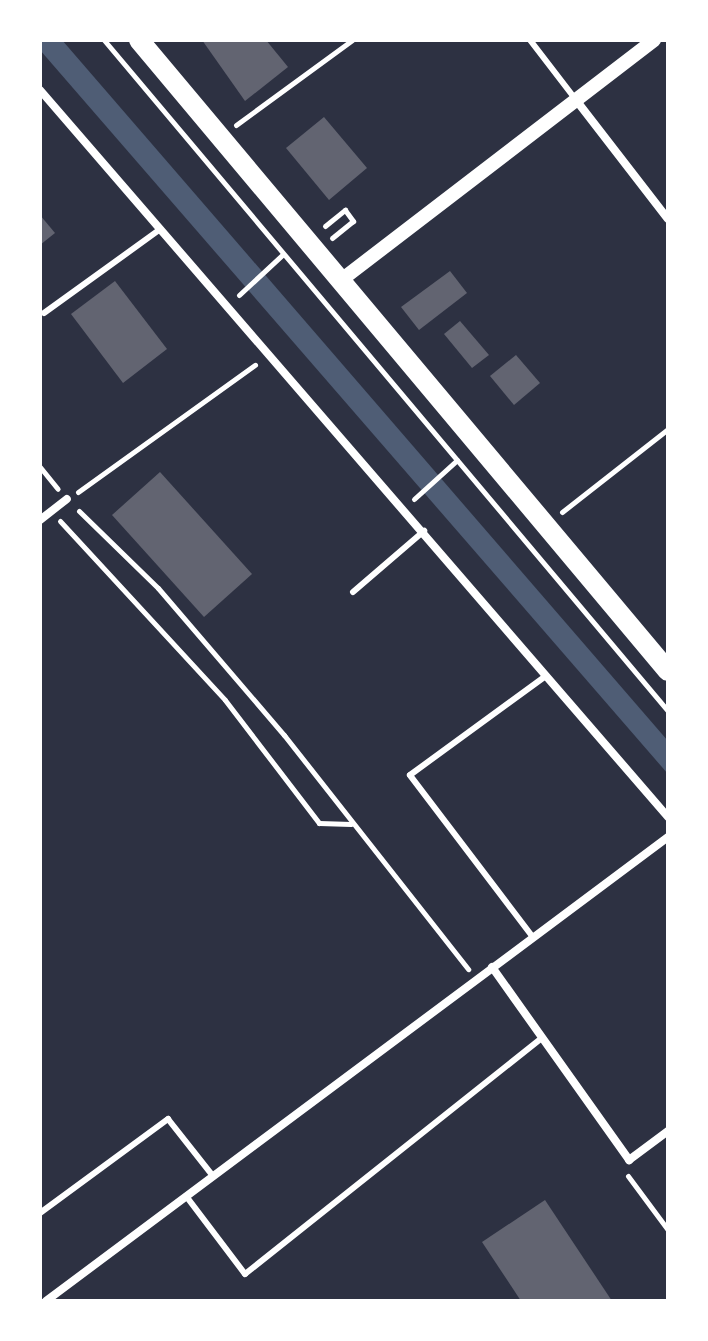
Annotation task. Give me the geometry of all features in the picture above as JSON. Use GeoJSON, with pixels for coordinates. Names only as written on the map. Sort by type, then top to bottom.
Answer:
{"type":"FeatureCollection","features":[{"type":"Feature","properties":{"kind":"main road"},"geometry":{"type":"LineString","coordinates":[[139,40],[668,671]]}},
{"type":"Feature","properties":{"kind":"street"},"geometry":{"type":"LineString","coordinates":[[340,281],[654,40]]}},
{"type":"Feature","properties":{"kind":"street"},"geometry":{"type":"LineString","coordinates":[[40,90],[668,817]]}},
{"type":"Feature","properties":{"kind":"street"},"geometry":{"type":"LineString","coordinates":[[576,100],[668,219]]}},
{"type":"Feature","properties":{"kind":"street"},"geometry":{"type":"LineString","coordinates":[[40,110],[50,102]]}},
{"type":"Feature","properties":{"kind":"street"},"geometry":{"type":"LineString","coordinates":[[40,520],[67,499]]}},
{"type":"Feature","properties":{"kind":"street"},"geometry":{"type":"LineString","coordinates":[[46,1301],[668,837]]}},
{"type":"Feature","properties":{"kind":"street"},"geometry":{"type":"LineString","coordinates":[[492,967],[540,1039],[629,1160],[668,1131]]}},
{"type":"Feature","properties":{"kind":"lane"},"geometry":{"type":"LineString","coordinates":[[530,40],[576,100]]}},
{"type":"Feature","properties":{"kind":"lane"},"geometry":{"type":"LineString","coordinates":[[44,313],[159,230]]}},
{"type":"Feature","properties":{"kind":"lane"},"geometry":{"type":"LineString","coordinates":[[353,592],[424,531]]}},
{"type":"Feature","properties":{"kind":"lane"},"geometry":{"type":"LineString","coordinates":[[532,936],[410,775],[546,676]]}},
{"type":"Feature","properties":{"kind":"lane"},"geometry":{"type":"LineString","coordinates":[[186,1196],[245,1274],[540,1039]]}},
{"type":"Feature","properties":{"kind":"lane"},"geometry":{"type":"LineString","coordinates":[[40,1213],[168,1119],[213,1176]]}},
{"type":"Feature","properties":{"kind":"path"},"geometry":{"type":"LineString","coordinates":[[104,40],[455,462],[668,711]]}},
{"type":"Feature","properties":{"kind":"path"},"geometry":{"type":"LineString","coordinates":[[220,137],[352,40]]}},
{"type":"Feature","properties":{"kind":"path"},"geometry":{"type":"LineString","coordinates":[[316,233],[345,210],[353,221],[330,240]]}},
{"type":"Feature","properties":{"kind":"path"},"geometry":{"type":"LineString","coordinates":[[238,295],[298,250]]}},
{"type":"Feature","properties":{"kind":"path"},"geometry":{"type":"LineString","coordinates":[[67,499],[270,354]]}},
{"type":"Feature","properties":{"kind":"path"},"geometry":{"type":"LineString","coordinates":[[545,525],[668,429]]}},
{"type":"Feature","properties":{"kind":"path"},"geometry":{"type":"LineString","coordinates":[[415,498],[455,462]]}},
{"type":"Feature","properties":{"kind":"path"},"geometry":{"type":"LineString","coordinates":[[40,467],[67,499],[158,588],[476,980]]}},
{"type":"Feature","properties":{"kind":"path"},"geometry":{"type":"LineString","coordinates":[[52,511],[225,700],[319,823],[351,824]]}},
{"type":"Feature","properties":{"kind":"water"},"geometry":{"type":"Polygon","coordinates":[[[40,40],[62,40],[668,741],[668,774],[40,50],[40,40]]]}},
{"type":"Feature","properties":{"kind":"building"},"geometry":{"type":"Polygon","coordinates":[[[202,40],[266,40],[288,67],[245,101],[202,40]]]}},
{"type":"Feature","properties":{"kind":"building"},"geometry":{"type":"Polygon","coordinates":[[[324,117],[367,168],[329,200],[286,148],[324,117]]]}},
{"type":"Feature","properties":{"kind":"building"},"geometry":{"type":"Polygon","coordinates":[[[40,215],[55,233],[40,245],[40,215]]]}},
{"type":"Feature","properties":{"kind":"building"},"geometry":{"type":"Polygon","coordinates":[[[450,271],[467,293],[419,330],[401,307],[450,271]]]}},
{"type":"Feature","properties":{"kind":"building"},"geometry":{"type":"Polygon","coordinates":[[[115,281],[167,349],[123,383],[71,314],[115,281]]]}},
{"type":"Feature","properties":{"kind":"building"},"geometry":{"type":"Polygon","coordinates":[[[460,321],[489,355],[472,368],[444,334],[460,321]]]}},
{"type":"Feature","properties":{"kind":"building"},"geometry":{"type":"Polygon","coordinates":[[[516,355],[540,383],[514,405],[490,376],[516,355]]]}},
{"type":"Feature","properties":{"kind":"building"},"geometry":{"type":"Polygon","coordinates":[[[160,472],[252,574],[204,617],[112,515],[160,472]]]}},
{"type":"Feature","properties":{"kind":"building"},"geometry":{"type":"Polygon","coordinates":[[[545,1200],[612,1301],[521,1301],[482,1242],[545,1200]]]}}]}
